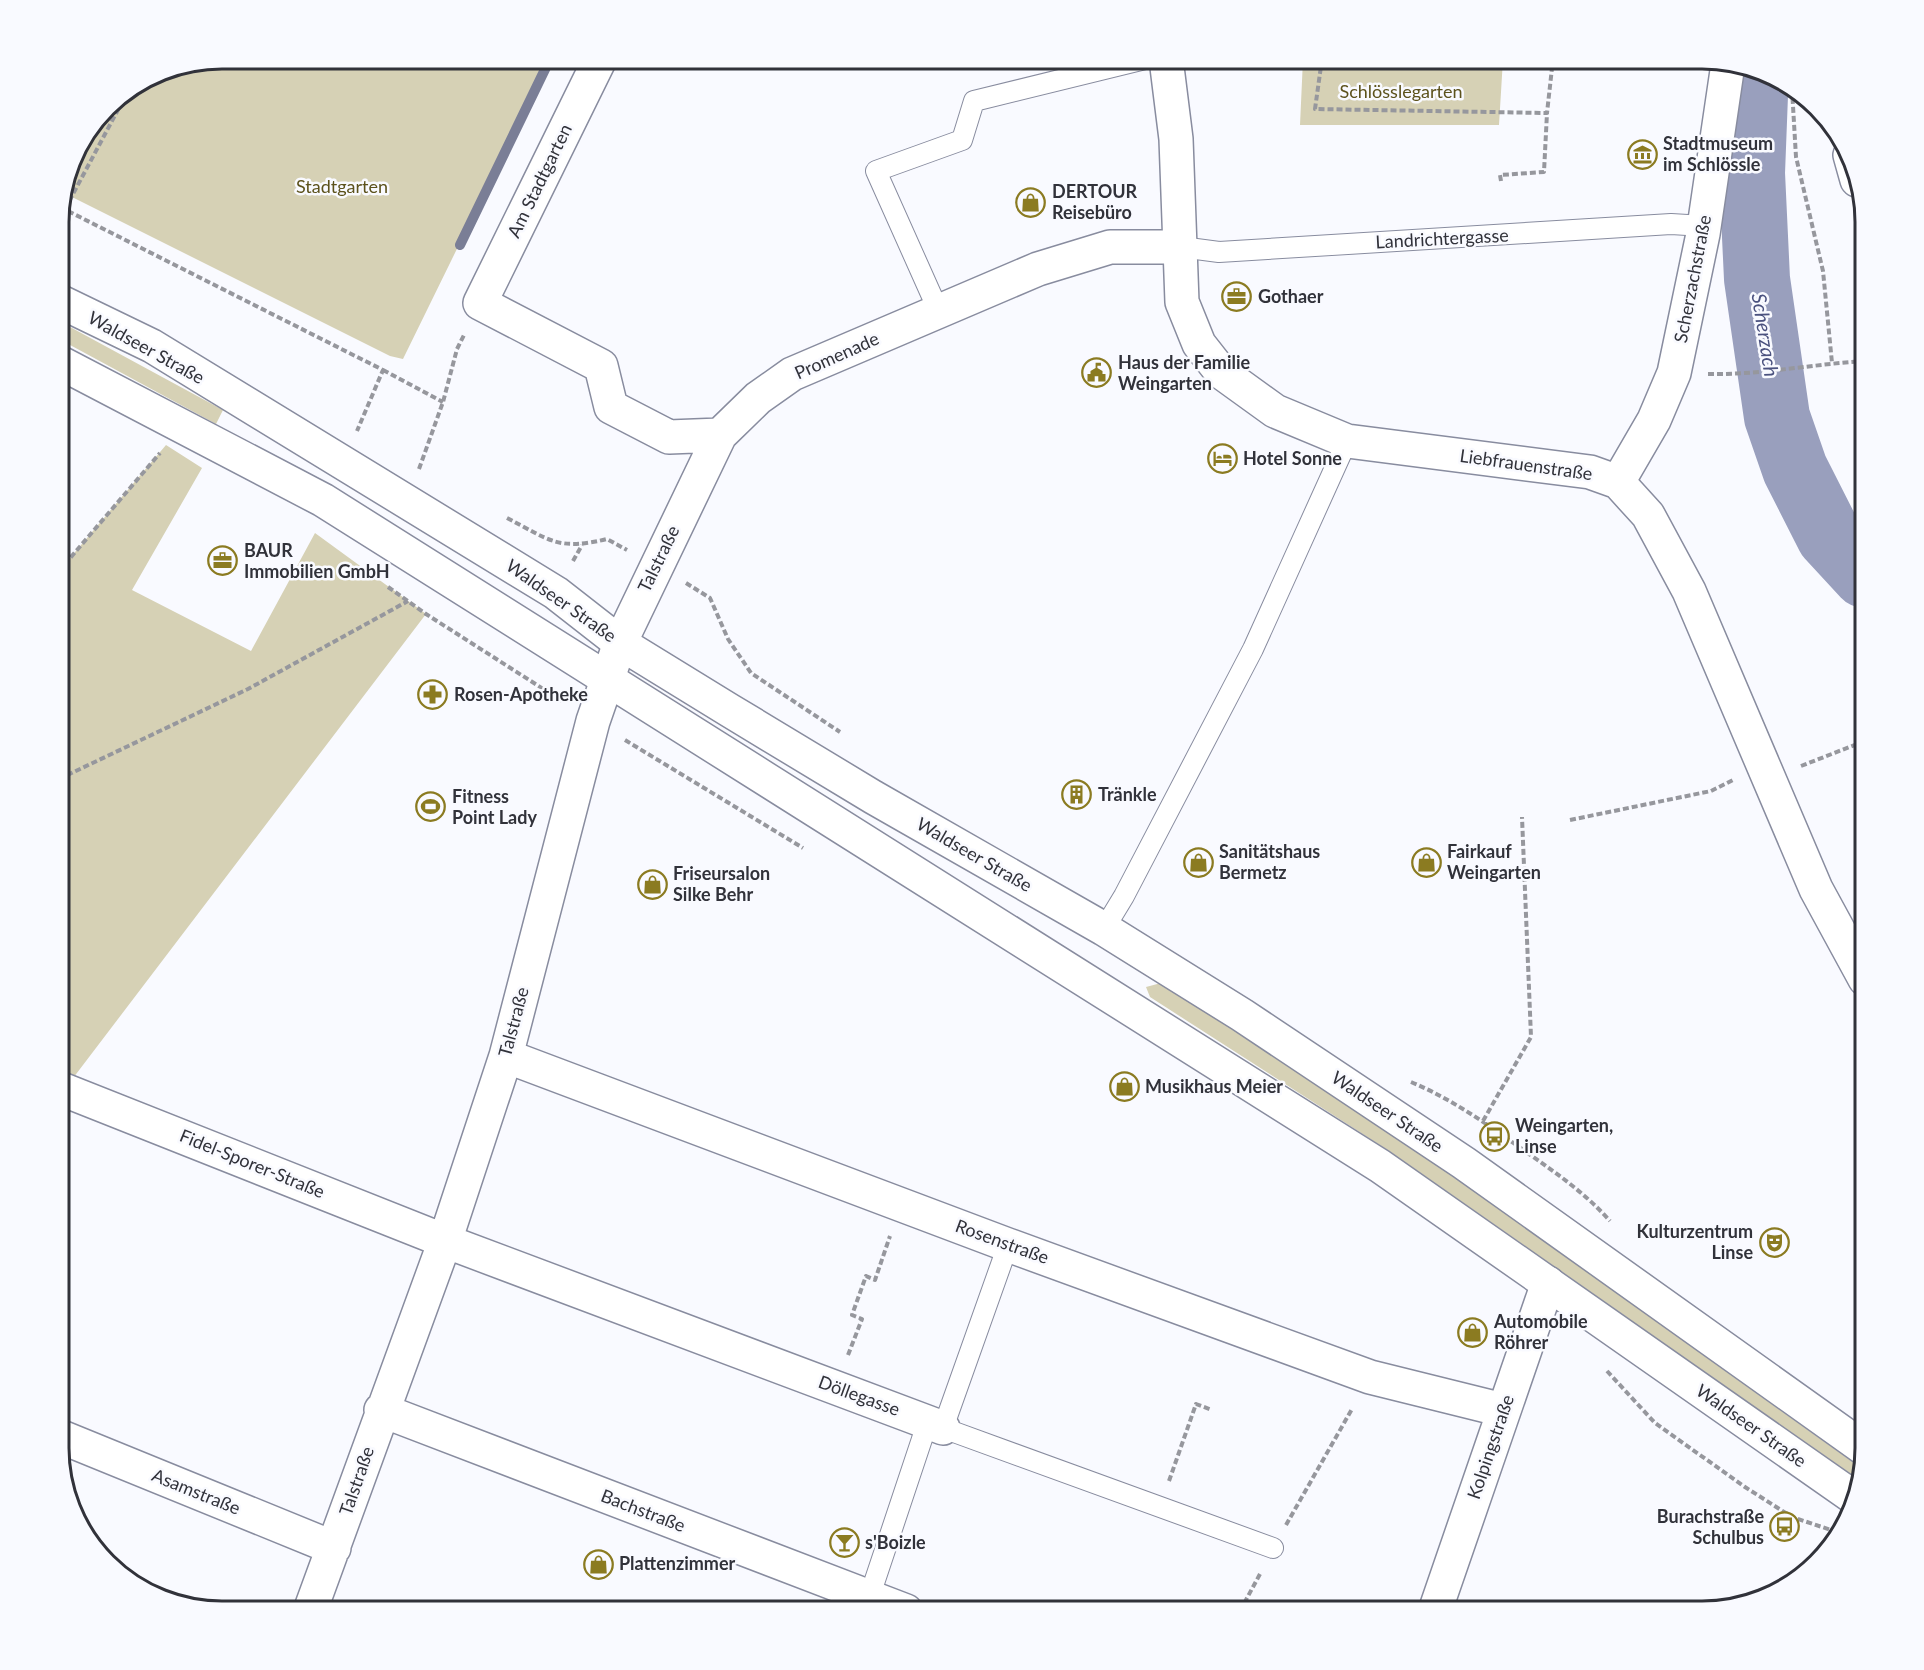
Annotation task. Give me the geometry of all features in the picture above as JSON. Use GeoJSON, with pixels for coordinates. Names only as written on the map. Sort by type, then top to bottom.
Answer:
{"type":"FeatureCollection","features":[{"type":"Feature","properties":{"kind":"street","name":"Am Stadtgarten"},"geometry":{"type":"LineString","coordinates":[[480,303],[595,69]]}},
{"type":"Feature","properties":{"kind":"street","name":"Liebfrauenstraße"},"geometry":{"type":"LineString","coordinates":[[1167,69],[1176,139],[1182,303],[1199,344],[1221,372],[1275,411],[1347,441],[1590,472],[1624,471],[1689,591],[1816,889],[1855,961]]}},
{"type":"Feature","properties":{"kind":"street","name":"Scherzachstraße"},"geometry":{"type":"LineString","coordinates":[[1624,471],[1654,420],[1674,373],[1704,226],[1727,71]]}},
{"type":"Feature","properties":{"kind":"street","name":"Promenade"},"geometry":{"type":"LineString","coordinates":[[720,435],[758,398],[792,374],[1038,269],[1110,247],[1181,247]]}},
{"type":"Feature","properties":{"kind":"street"},"geometry":{"type":"LineString","coordinates":[[480,303],[601,366],[611,407],[669,437],[720,435]]}},
{"type":"Feature","properties":{"kind":"street","name":"Waldseer Straße"},"geometry":{"type":"LineString","coordinates":[[69,306],[152,346],[556,593],[620,643],[873,797],[1104,929],[1242,1015],[1464,1163],[1855,1442]]}},
{"type":"Feature","properties":{"kind":"street","name":"Waldseer Straße"},"geometry":{"type":"LineString","coordinates":[[69,367],[323,500],[532,629],[606,680],[1380,1166],[1848,1493]]}},
{"type":"Feature","properties":{"kind":"street","name":"Talstraße"},"geometry":{"type":"LineString","coordinates":[[314,1601],[381,1410],[445,1241],[506,1056],[593,721],[606,680],[655,564],[720,435]]}},
{"type":"Feature","properties":{"kind":"street","name":"Rosenstraße"},"geometry":{"type":"LineString","coordinates":[[506,1056],[1008,1245],[1370,1377],[1503,1410]]}},
{"type":"Feature","properties":{"kind":"street","name":"Fidel-Sporer-Straße"},"geometry":{"type":"LineString","coordinates":[[69,1092],[445,1241]]}},
{"type":"Feature","properties":{"kind":"street","name":"Döllegasse"},"geometry":{"type":"LineString","coordinates":[[445,1241],[936,1424]]}},
{"type":"Feature","properties":{"kind":"street","name":"Kolpingstraße"},"geometry":{"type":"LineString","coordinates":[[1438,1601],[1548,1283]]}},
{"type":"Feature","properties":{"kind":"street","name":"Bachstraße"},"geometry":{"type":"LineString","coordinates":[[381,1410],[878,1601]]}},
{"type":"Feature","properties":{"kind":"street","name":"Asamstraße"},"geometry":{"type":"LineString","coordinates":[[69,1440],[333,1548]]}},
{"type":"Feature","properties":{"kind":"lane"},"geometry":{"type":"LineString","coordinates":[[939,312],[876,171],[962,140],[974,101],[1101,69]]}},
{"type":"Feature","properties":{"kind":"lane","name":"Landrichtergasse"},"geometry":{"type":"LineString","coordinates":[[1181,247],[1219,252],[1671,224],[1704,226]]}},
{"type":"Feature","properties":{"kind":"lane"},"geometry":{"type":"LineString","coordinates":[[1104,929],[1124,896],[1253,649],[1347,441]]}},
{"type":"Feature","properties":{"kind":"lane"},"geometry":{"type":"LineString","coordinates":[[869,1598],[936,1424],[982,1316],[1008,1245]]}},
{"type":"Feature","properties":{"kind":"lane","name":"Döllegasse"},"geometry":{"type":"LineString","coordinates":[[936,1424],[1273,1548]]}},
{"type":"Feature","properties":{"kind":"path"},"geometry":{"type":"LineString","coordinates":[[1320,69],[1315,109],[1547,113]]}},
{"type":"Feature","properties":{"kind":"path"},"geometry":{"type":"LineString","coordinates":[[1500,181],[1500,175],[1544,172],[1552,69]]}},
{"type":"Feature","properties":{"kind":"path"},"geometry":{"type":"LineString","coordinates":[[1793,99],[1796,157],[1823,271],[1832,363]]}},
{"type":"Feature","properties":{"kind":"path"},"geometry":{"type":"LineString","coordinates":[[73,189],[116,113]]}},
{"type":"Feature","properties":{"kind":"path"},"geometry":{"type":"LineString","coordinates":[[69,212],[443,402]]}},
{"type":"Feature","properties":{"kind":"path"},"geometry":{"type":"LineString","coordinates":[[409,468],[418,473],[443,402],[457,349],[480,303]]}},
{"type":"Feature","properties":{"kind":"path"},"geometry":{"type":"LineString","coordinates":[[1741,375],[1855,362]]}},
{"type":"Feature","properties":{"kind":"path"},"geometry":{"type":"LineString","coordinates":[[355,436],[383,370]]}},
{"type":"Feature","properties":{"kind":"path"},"geometry":{"type":"LineString","coordinates":[[69,559],[166,445]]}},
{"type":"Feature","properties":{"kind":"path"},"geometry":{"type":"LineString","coordinates":[[498,514],[559,544],[582,545],[607,539],[655,564]]}},
{"type":"Feature","properties":{"kind":"path"},"geometry":{"type":"LineString","coordinates":[[380,580],[408,601],[593,721],[808,851]]}},
{"type":"Feature","properties":{"kind":"path"},"geometry":{"type":"LineString","coordinates":[[69,774],[248,689],[408,601]]}},
{"type":"Feature","properties":{"kind":"path"},"geometry":{"type":"LineString","coordinates":[[1570,820],[1711,790],[1855,744]]}},
{"type":"Feature","properties":{"kind":"path"},"geometry":{"type":"LineString","coordinates":[[1483,1121],[1531,1037],[1522,817]]}},
{"type":"Feature","properties":{"kind":"path"},"geometry":{"type":"LineString","coordinates":[[836,1387],[862,1319],[852,1315],[866,1276],[875,1280],[901,1204]]}},
{"type":"Feature","properties":{"kind":"path"},"geometry":{"type":"LineString","coordinates":[[1599,1363],[1655,1422],[1745,1487],[1792,1517],[1831,1529]]}},
{"type":"Feature","properties":{"kind":"path"},"geometry":{"type":"LineString","coordinates":[[1245,1601],[1370,1377]]}},
{"type":"Feature","properties":{"kind":"path"},"geometry":{"type":"LineString","coordinates":[[1159,1506],[1196,1404],[1212,1410]]}},
{"type":"Feature","properties":{"kind":"green space","name":"Stadtgarten"},"geometry":{"type":"Polygon","coordinates":[[[545,69],[403,359],[390,356],[71,197],[81,164],[95,137],[107,121],[129,101],[154,85],[183,74],[202,70],[545,69]]]}},
{"type":"Feature","properties":{"kind":"green space","name":"Schlösslegarten"},"geometry":{"type":"Polygon","coordinates":[[[1303,69],[1502,69],[1499,125],[1300,125],[1303,69]]]}},
{"type":"Feature","properties":{"kind":"green space"},"geometry":{"type":"Polygon","coordinates":[[[69,326],[223,410],[216,424],[69,344],[69,326]]]}},
{"type":"Feature","properties":{"kind":"green space"},"geometry":{"type":"Polygon","coordinates":[[[166,445],[202,468],[132,590],[251,651],[315,533],[426,614],[69,1083],[69,559],[166,445]]]}},
{"type":"Feature","properties":{"kind":"green space"},"geometry":{"type":"Polygon","coordinates":[[[1161,983],[1401,1138],[1854,1463],[1852,1475],[1389,1151],[1150,997],[1146,987],[1161,983]]]}},
{"type":"Feature","properties":{"kind":"waterway"},"geometry":{"type":"LineString","coordinates":[[460,245],[545,69]]}},
{"type":"Feature","properties":{"kind":"waterway","name":"Scherzach"},"geometry":{"type":"LineString","coordinates":[[1756,79],[1752,173],[1757,279],[1777,417],[1795,469],[1829,536],[1855,564]]}},
{"type":"Feature","properties":{"kind":"place","name":"Stadtmuseum im Schlössle"},"geometry":{"type":"Point","coordinates":[1642,154]}},
{"type":"Feature","properties":{"kind":"place","name":"DERTOUR Reisebüro"},"geometry":{"type":"Point","coordinates":[1031,202]}},
{"type":"Feature","properties":{"kind":"place","name":"Gothaer"},"geometry":{"type":"Point","coordinates":[1237,297]}},
{"type":"Feature","properties":{"kind":"place","name":"Haus der Familie Weingarten"},"geometry":{"type":"Point","coordinates":[1097,373]}},
{"type":"Feature","properties":{"kind":"place","name":"Hotel Sonne"},"geometry":{"type":"Point","coordinates":[1222,459]}},
{"type":"Feature","properties":{"kind":"place","name":"BAUR Immobilien GmbH"},"geometry":{"type":"Point","coordinates":[223,561]}},
{"type":"Feature","properties":{"kind":"place","name":"Rosen-Apotheke"},"geometry":{"type":"Point","coordinates":[433,695]}},
{"type":"Feature","properties":{"kind":"place","name":"Tränkle"},"geometry":{"type":"Point","coordinates":[1077,795]}},
{"type":"Feature","properties":{"kind":"place","name":"Fitness Point Lady"},"geometry":{"type":"Point","coordinates":[431,807]}},
{"type":"Feature","properties":{"kind":"place","name":"Sanitätshaus Bermetz"},"geometry":{"type":"Point","coordinates":[1198,862]}},
{"type":"Feature","properties":{"kind":"place","name":"Fairkauf Weingarten"},"geometry":{"type":"Point","coordinates":[1426,862]}},
{"type":"Feature","properties":{"kind":"place","name":"Friseursalon Silke Behr"},"geometry":{"type":"Point","coordinates":[652,884]}},
{"type":"Feature","properties":{"kind":"place","name":"Musikhaus Meier"},"geometry":{"type":"Point","coordinates":[1124,1087]}},
{"type":"Feature","properties":{"kind":"place","name":"Weingarten, Linse"},"geometry":{"type":"Point","coordinates":[1494,1136]}},
{"type":"Feature","properties":{"kind":"place","name":"Kulturzentrum Linse"},"geometry":{"type":"Point","coordinates":[1774,1242]}},
{"type":"Feature","properties":{"kind":"place","name":"Automobile Röhrer"},"geometry":{"type":"Point","coordinates":[1473,1332]}},
{"type":"Feature","properties":{"kind":"place","name":"Burachstraße Schulbus"},"geometry":{"type":"Point","coordinates":[1785,1527]}},
{"type":"Feature","properties":{"kind":"place","name":"s'Boizle"},"geometry":{"type":"Point","coordinates":[844,1543]}},
{"type":"Feature","properties":{"kind":"place","name":"Plattenzimmer"},"geometry":{"type":"Point","coordinates":[598,1564]}}]}
